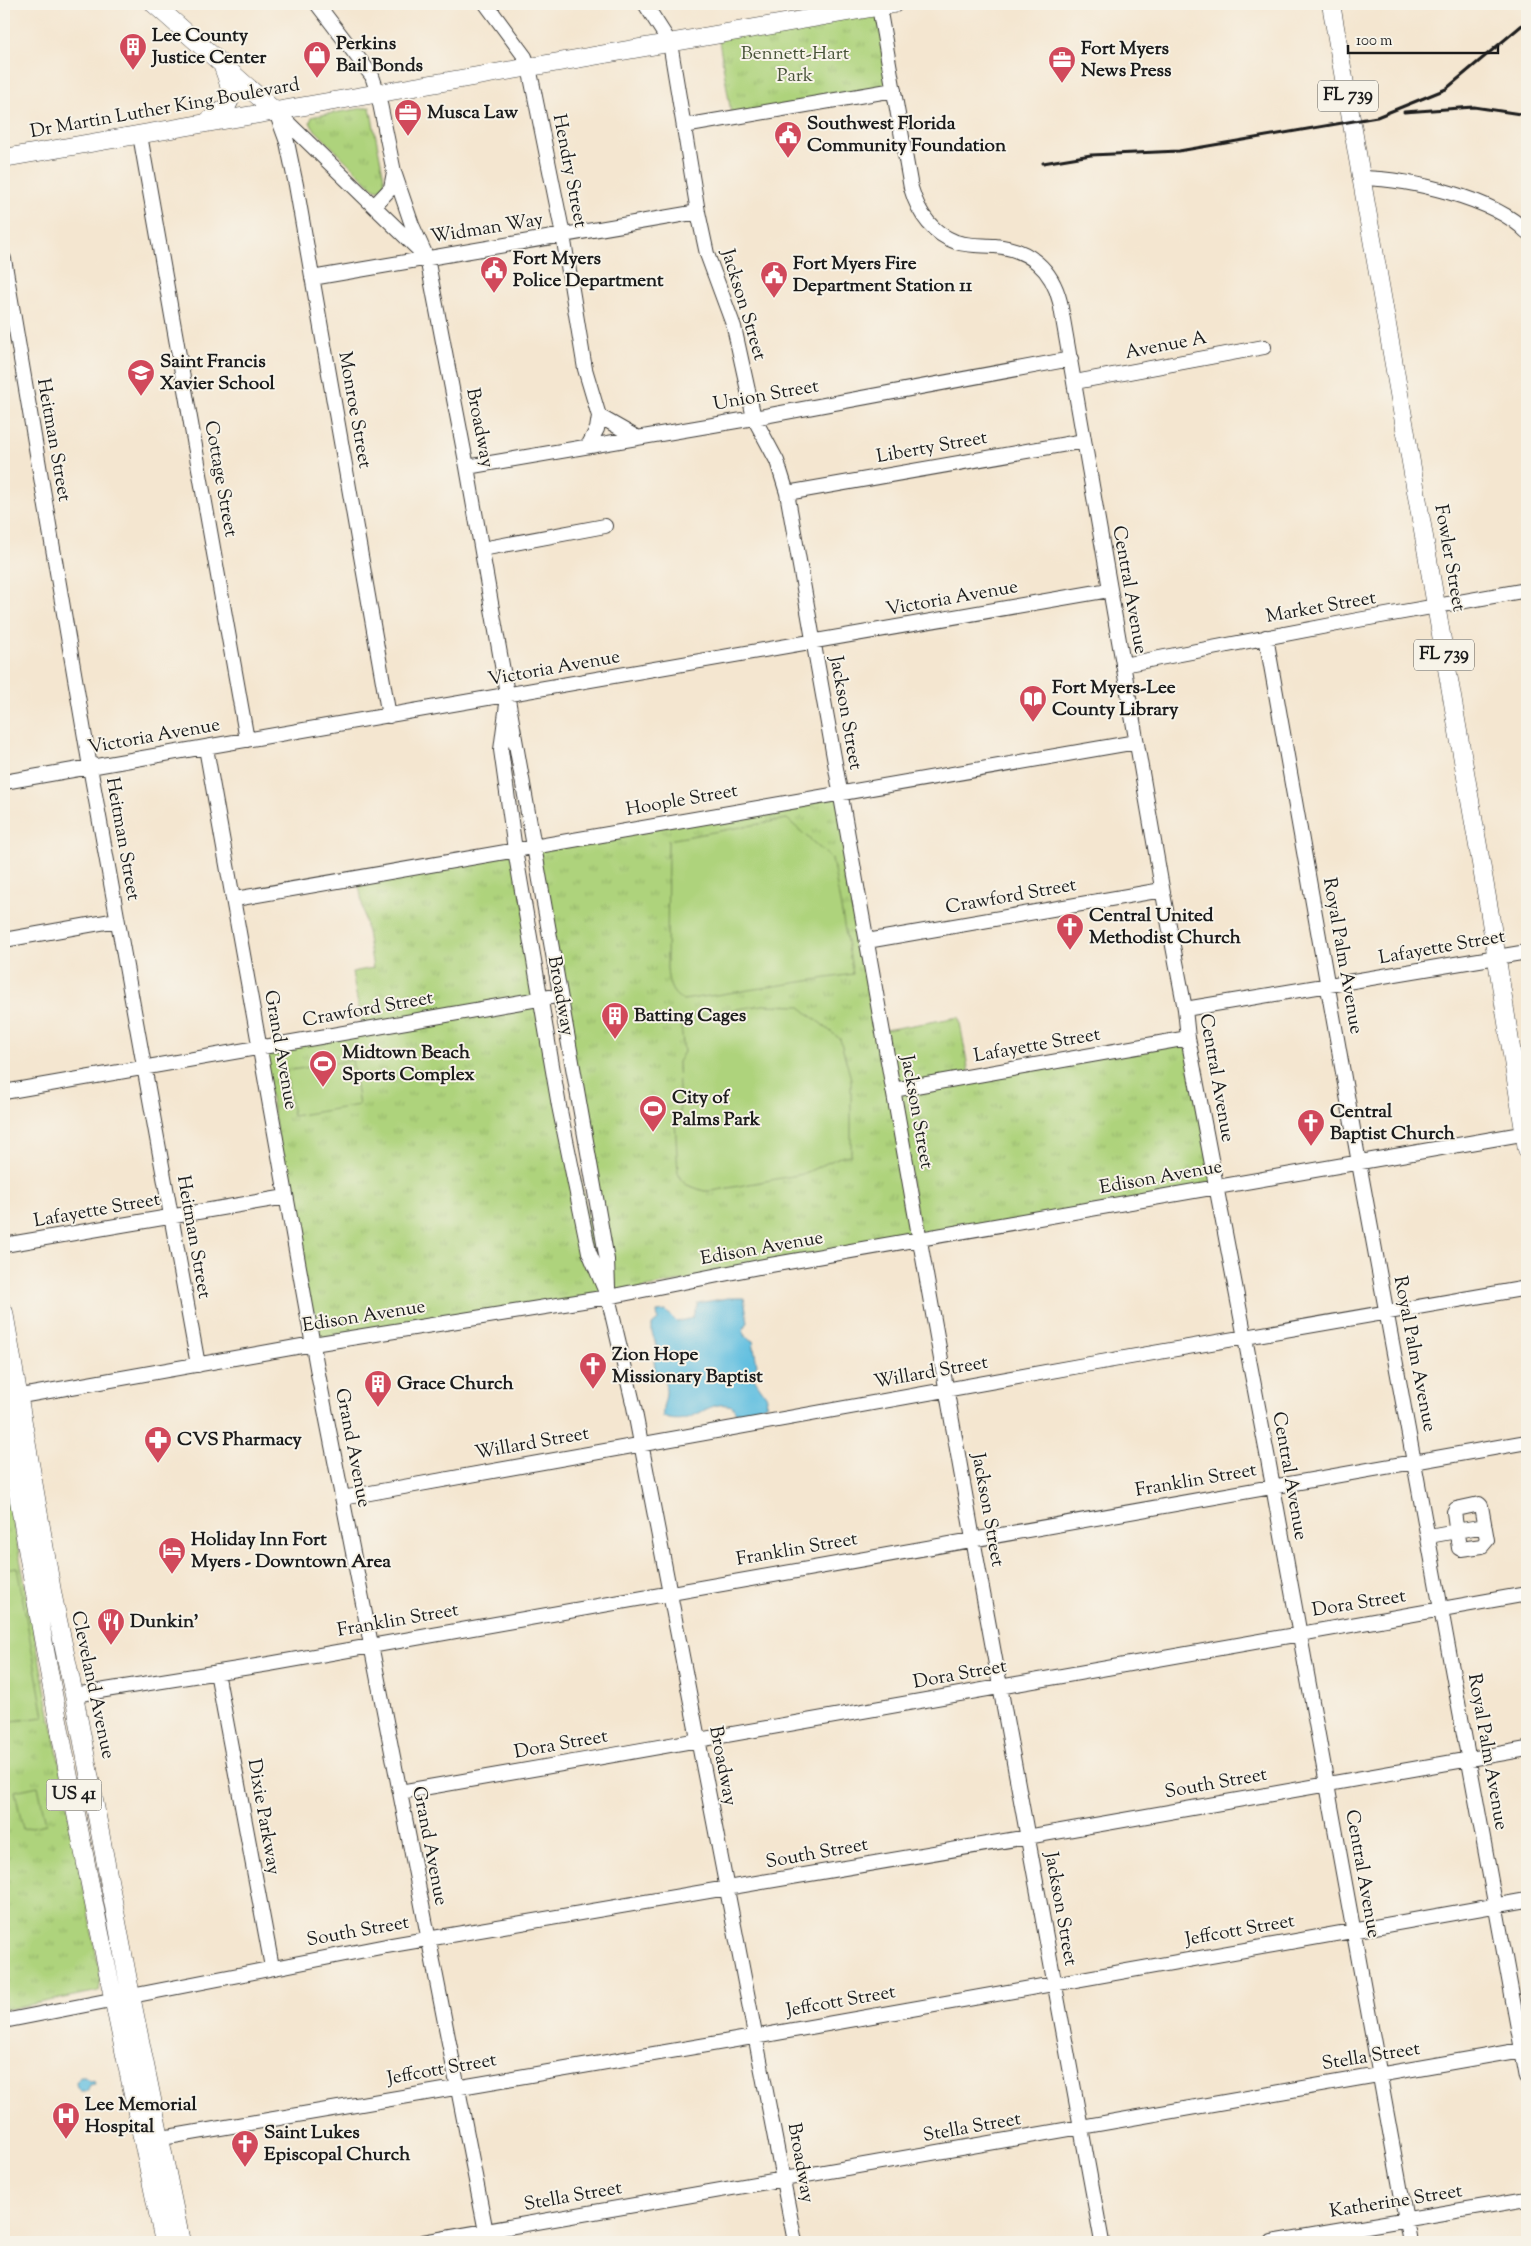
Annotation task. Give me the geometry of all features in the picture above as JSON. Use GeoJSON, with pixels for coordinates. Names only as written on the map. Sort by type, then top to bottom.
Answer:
{"type":"FeatureCollection","features":[{"type":"Feature","properties":{"kind":"main road"},"geometry":{"type":"LineString","coordinates":[[154,4],[276,112]]}},
{"type":"Feature","properties":{"kind":"main road","name":"Dr Martin Luther King Boulevard"},"geometry":{"type":"LineString","coordinates":[[4,158],[670,43],[883,4]]}},
{"type":"Feature","properties":{"kind":"main road","name":"Fowler Street"},"geometry":{"type":"LineString","coordinates":[[1331,4],[1526,1138]]}},
{"type":"Feature","properties":{"kind":"main road"},"geometry":{"type":"LineString","coordinates":[[200,125],[223,112],[228,106],[230,88],[223,66]]}},
{"type":"Feature","properties":{"kind":"main road","name":"Cleveland Avenue"},"geometry":{"type":"LineString","coordinates":[[4,1312],[11,1398],[74,1695],[131,1996],[162,2138],[182,2242]]}},
{"type":"Feature","properties":{"kind":"main road","name":"Cleveland Avenue"},"geometry":{"type":"LineString","coordinates":[[4,1407],[25,1544],[113,1999],[164,2242]]}},
{"type":"Feature","properties":{"kind":"main road"},"geometry":{"type":"LineString","coordinates":[[50,1670],[74,1695]]}},
{"type":"Feature","properties":{"kind":"street","name":"Broadway"},"geometry":{"type":"LineString","coordinates":[[317,4],[372,76],[378,94],[394,172],[412,225],[427,258],[482,549],[607,1260],[608,1297]]}},
{"type":"Feature","properties":{"kind":"street","name":"Hendry Street"},"geometry":{"type":"LineString","coordinates":[[486,4],[525,57],[530,67],[563,235],[585,369],[599,416]]}},
{"type":"Feature","properties":{"kind":"street","name":"Jackson Street"},"geometry":{"type":"LineString","coordinates":[[645,4],[670,43],[698,212],[707,254],[734,327],[754,418],[777,461],[787,493],[946,1390],[1102,2242]]}},
{"type":"Feature","properties":{"kind":"street","name":"Central Avenue"},"geometry":{"type":"LineString","coordinates":[[883,4],[894,90],[911,188],[919,210],[935,230],[956,242],[1011,248],[1022,252],[1043,267],[1057,289],[1071,359],[1162,890],[1185,1009],[1188,1038],[1245,1338],[1410,2242]]}},
{"type":"Feature","properties":{"kind":"street"},"geometry":{"type":"LineString","coordinates":[[684,126],[894,90]]}},
{"type":"Feature","properties":{"kind":"street"},"geometry":{"type":"LineString","coordinates":[[276,112],[427,258]]}},
{"type":"Feature","properties":{"kind":"street","name":"Monroe Street"},"geometry":{"type":"LineString","coordinates":[[276,112],[287,142],[389,716]]}},
{"type":"Feature","properties":{"kind":"street","name":"Cottage Street"},"geometry":{"type":"LineString","coordinates":[[140,135],[247,740]]}},
{"type":"Feature","properties":{"kind":"street"},"geometry":{"type":"LineString","coordinates":[[374,206],[391,188],[394,172]]}},
{"type":"Feature","properties":{"kind":"street"},"geometry":{"type":"LineString","coordinates":[[1362,178],[1379,178],[1440,190],[1465,198],[1501,213],[1527,232]]}},
{"type":"Feature","properties":{"kind":"street","name":"Widman Way"},"geometry":{"type":"LineString","coordinates":[[312,278],[698,212]]}},
{"type":"Feature","properties":{"kind":"street","name":"Heitman Street"},"geometry":{"type":"LineString","coordinates":[[4,259],[90,767],[198,1365]]}},
{"type":"Feature","properties":{"kind":"street","name":"Avenue A"},"geometry":{"type":"LineString","coordinates":[[1075,382],[1264,347]]}},
{"type":"Feature","properties":{"kind":"street","name":"Union Street"},"geometry":{"type":"LineString","coordinates":[[467,467],[754,418],[1071,359]]}},
{"type":"Feature","properties":{"kind":"street"},"geometry":{"type":"LineString","coordinates":[[588,446],[597,429],[599,416],[636,437]]}},
{"type":"Feature","properties":{"kind":"street","name":"Liberty Street"},"geometry":{"type":"LineString","coordinates":[[787,493],[1084,441]]}},
{"type":"Feature","properties":{"kind":"street"},"geometry":{"type":"LineString","coordinates":[[482,549],[605,526]]}},
{"type":"Feature","properties":{"kind":"street","name":"Victoria Avenue"},"geometry":{"type":"LineString","coordinates":[[4,782],[1110,590]]}},
{"type":"Feature","properties":{"kind":"street","name":"Market Street"},"geometry":{"type":"LineString","coordinates":[[1123,665],[1527,590]]}},
{"type":"Feature","properties":{"kind":"street","name":"Royal Palm Avenue"},"geometry":{"type":"LineString","coordinates":[[1266,637],[1359,1163],[1496,1906],[1525,2049],[1527,2077]]}},
{"type":"Feature","properties":{"kind":"street","name":"Broadway"},"geometry":{"type":"LineString","coordinates":[[508,696],[501,750],[515,850],[568,1155],[587,1243],[608,1297],[641,1444],[757,2035],[795,2242]]}},
{"type":"Feature","properties":{"kind":"street","name":"Hoople Street"},"geometry":{"type":"LineString","coordinates":[[235,899],[1136,742]]}},
{"type":"Feature","properties":{"kind":"street","name":"Grand Avenue"},"geometry":{"type":"LineString","coordinates":[[206,748],[235,899],[286,1197],[342,1498],[487,2236]]}},
{"type":"Feature","properties":{"kind":"street","name":"Crawford Street"},"geometry":{"type":"LineString","coordinates":[[867,942],[1162,890]]}},
{"type":"Feature","properties":{"kind":"street"},"geometry":{"type":"LineString","coordinates":[[4,940],[117,920]]}},
{"type":"Feature","properties":{"kind":"street","name":"Lafayette Street"},"geometry":{"type":"LineString","coordinates":[[1185,1009],[1527,952]]}},
{"type":"Feature","properties":{"kind":"street","name":"Crawford Street"},"geometry":{"type":"LineString","coordinates":[[4,1092],[560,995]]}},
{"type":"Feature","properties":{"kind":"street","name":"Lafayette Street"},"geometry":{"type":"LineString","coordinates":[[893,1090],[1188,1038]]}},
{"type":"Feature","properties":{"kind":"street","name":"Edison Avenue"},"geometry":{"type":"LineString","coordinates":[[11,1398],[313,1344],[608,1297],[759,1267],[1359,1163],[1526,1138]]}},
{"type":"Feature","properties":{"kind":"street","name":"Lafayette Street"},"geometry":{"type":"LineString","coordinates":[[4,1245],[286,1197]]}},
{"type":"Feature","properties":{"kind":"street","name":"Willard Street"},"geometry":{"type":"LineString","coordinates":[[342,1498],[1527,1288]]}},
{"type":"Feature","properties":{"kind":"street","name":"Franklin Street"},"geometry":{"type":"LineString","coordinates":[[74,1695],[217,1672],[1527,1442]]}},
{"type":"Feature","properties":{"kind":"street"},"geometry":{"type":"LineString","coordinates":[[1479,1504],[1481,1506],[1484,1526],[1487,1540],[1482,1546],[1459,1548],[1454,1512],[1456,1509],[1479,1504]]}},
{"type":"Feature","properties":{"kind":"street"},"geometry":{"type":"LineString","coordinates":[[1429,1536],[1484,1526]]}},
{"type":"Feature","properties":{"kind":"street","name":"Dora Street"},"geometry":{"type":"LineString","coordinates":[[400,1792],[698,1742],[1527,1594]]}},
{"type":"Feature","properties":{"kind":"street","name":"Dixie Parkway"},"geometry":{"type":"LineString","coordinates":[[217,1672],[272,1968]]}},
{"type":"Feature","properties":{"kind":"street","name":"South Street"},"geometry":{"type":"LineString","coordinates":[[4,2021],[428,1938],[1028,1837],[1527,1749]]}},
{"type":"Feature","properties":{"kind":"street","name":"Jeffcott Street"},"geometry":{"type":"LineString","coordinates":[[162,2138],[1527,1900]]}},
{"type":"Feature","properties":{"kind":"street","name":"Stella Street"},"geometry":{"type":"LineString","coordinates":[[423,2242],[487,2236],[784,2180],[1525,2049]]}},
{"type":"Feature","properties":{"kind":"street","name":"Katherine Street"},"geometry":{"type":"LineString","coordinates":[[1272,2242],[1527,2199]]}},
{"type":"Feature","properties":{"kind":"green space","name":"Bennett-Hart Park"},"geometry":{"type":"Polygon","coordinates":[[[880,6],[894,90],[732,119],[718,35],[880,6]]]}},
{"type":"Feature","properties":{"kind":"green space"},"geometry":{"type":"Polygon","coordinates":[[[370,107],[385,183],[382,189],[378,190],[373,188],[313,128],[310,122],[312,117],[315,116],[370,107]]]}},
{"type":"Feature","properties":{"kind":"green space","name":"City of Palms Park"},"geometry":{"type":"Polygon","coordinates":[[[838,796],[916,1238],[610,1294],[536,849],[838,796]]]}},
{"type":"Feature","properties":{"kind":"green space"},"geometry":{"type":"Polygon","coordinates":[[[787,819],[832,859],[853,974],[683,1000],[670,987],[667,968],[668,840],[787,819]]]}},
{"type":"Feature","properties":{"kind":"green space"},"geometry":{"type":"Polygon","coordinates":[[[513,853],[604,1296],[315,1341],[262,1050],[363,1032],[352,972],[373,968],[358,879],[513,853]]]}},
{"type":"Feature","properties":{"kind":"green space"},"geometry":{"type":"Polygon","coordinates":[[[763,1005],[799,1006],[840,1039],[851,1079],[851,1155],[842,1156],[803,1174],[712,1191],[704,1191],[687,1185],[681,1180],[678,1173],[675,1120],[680,1119],[678,1062],[684,1052],[680,1018],[763,1005]]]}},
{"type":"Feature","properties":{"kind":"green space"},"geometry":{"type":"Polygon","coordinates":[[[959,1017],[969,1073],[895,1087],[885,1030],[959,1017]]]}},
{"type":"Feature","properties":{"kind":"green space"},"geometry":{"type":"Polygon","coordinates":[[[1186,1040],[1214,1186],[921,1237],[895,1092],[1186,1040]]]}},
{"type":"Feature","properties":{"kind":"green space","name":"Midtown Beach Sports Complex"},"geometry":{"type":"Polygon","coordinates":[[[352,1060],[359,1105],[293,1116],[286,1071],[352,1060]]]}},
{"type":"Feature","properties":{"kind":"green space"},"geometry":{"type":"Polygon","coordinates":[[[4,1475],[101,1979],[99,1991],[4,2010],[4,1475]]]}},
{"type":"Feature","properties":{"kind":"green space"},"geometry":{"type":"Polygon","coordinates":[[[17,1567],[44,1717],[4,1722],[4,1569],[17,1567]]]}},
{"type":"Feature","properties":{"kind":"green space"},"geometry":{"type":"Polygon","coordinates":[[[38,1786],[46,1824],[23,1829],[15,1791],[38,1786]]]}},
{"type":"Feature","properties":{"kind":"water"},"geometry":{"type":"Polygon","coordinates":[[[728,1298],[744,1298],[748,1322],[743,1330],[746,1337],[753,1341],[757,1365],[751,1371],[767,1397],[766,1405],[751,1412],[736,1413],[732,1406],[723,1405],[714,1406],[683,1419],[674,1420],[663,1417],[666,1386],[664,1380],[656,1376],[654,1360],[660,1355],[652,1333],[652,1325],[658,1320],[657,1312],[666,1311],[677,1322],[692,1318],[698,1303],[728,1298]]]}},
{"type":"Feature","properties":{"kind":"water"},"geometry":{"type":"Polygon","coordinates":[[[80,2077],[85,2077],[89,2081],[94,2080],[95,2084],[90,2085],[87,2091],[80,2091],[76,2083],[80,2077]]]}},
{"type":"Feature","properties":{"kind":"railway"},"geometry":{"type":"LineString","coordinates":[[1043,163],[1091,155],[1179,151],[1377,117],[1446,89],[1527,21]]}},
{"type":"Feature","properties":{"kind":"railway"},"geometry":{"type":"LineString","coordinates":[[1404,112],[1474,107],[1527,115]]}},
{"type":"Feature","properties":{"kind":"place","name":"Lee County Justice Center"},"geometry":{"type":"Point","coordinates":[133,71]}},
{"type":"Feature","properties":{"kind":"place","name":"Perkins Bail Bonds"},"geometry":{"type":"Point","coordinates":[317,79]}},
{"type":"Feature","properties":{"kind":"place","name":"Fort Myers News Press"},"geometry":{"type":"Point","coordinates":[1062,84]}},
{"type":"Feature","properties":{"kind":"place","name":"Musca Law"},"geometry":{"type":"Point","coordinates":[408,137]}},
{"type":"Feature","properties":{"kind":"place","name":"Southwest Florida Community Foundation"},"geometry":{"type":"Point","coordinates":[788,159]}},
{"type":"Feature","properties":{"kind":"place","name":"Fort Myers Police Department"},"geometry":{"type":"Point","coordinates":[494,294]}},
{"type":"Feature","properties":{"kind":"place","name":"Fort Myers Fire Department Station 11"},"geometry":{"type":"Point","coordinates":[774,299]}},
{"type":"Feature","properties":{"kind":"place","name":"Saint Francis Xavier School"},"geometry":{"type":"Point","coordinates":[141,397]}},
{"type":"Feature","properties":{"kind":"place","name":"Fort Myers-Lee County Library"},"geometry":{"type":"Point","coordinates":[1033,723]}},
{"type":"Feature","properties":{"kind":"place","name":"Central United Methodist Church"},"geometry":{"type":"Point","coordinates":[1070,951]}},
{"type":"Feature","properties":{"kind":"place","name":"Batting Cages"},"geometry":{"type":"Point","coordinates":[615,1040]}},
{"type":"Feature","properties":{"kind":"place","name":"Midtown Beach Sports Complex"},"geometry":{"type":"Point","coordinates":[323,1088]}},
{"type":"Feature","properties":{"kind":"place","name":"City of Palms Park"},"geometry":{"type":"Point","coordinates":[653,1133]}},
{"type":"Feature","properties":{"kind":"place","name":"Central Baptist Church"},"geometry":{"type":"Point","coordinates":[1311,1147]}},
{"type":"Feature","properties":{"kind":"place","name":"Zion Hope Missionary Baptist"},"geometry":{"type":"Point","coordinates":[593,1390]}},
{"type":"Feature","properties":{"kind":"place","name":"Grace Church"},"geometry":{"type":"Point","coordinates":[378,1408]}},
{"type":"Feature","properties":{"kind":"place","name":"CVS Pharmacy"},"geometry":{"type":"Point","coordinates":[158,1464]}},
{"type":"Feature","properties":{"kind":"place","name":"Holiday Inn Fort Myers - Downtown Area"},"geometry":{"type":"Point","coordinates":[172,1575]}},
{"type":"Feature","properties":{"kind":"place","name":"Dunkin'"},"geometry":{"type":"Point","coordinates":[111,1646]}},
{"type":"Feature","properties":{"kind":"place","name":"Lee Memorial Hospital"},"geometry":{"type":"Point","coordinates":[66,2140]}},
{"type":"Feature","properties":{"kind":"place","name":"Saint Lukes Episcopal Church"},"geometry":{"type":"Point","coordinates":[245,2168]}}]}
